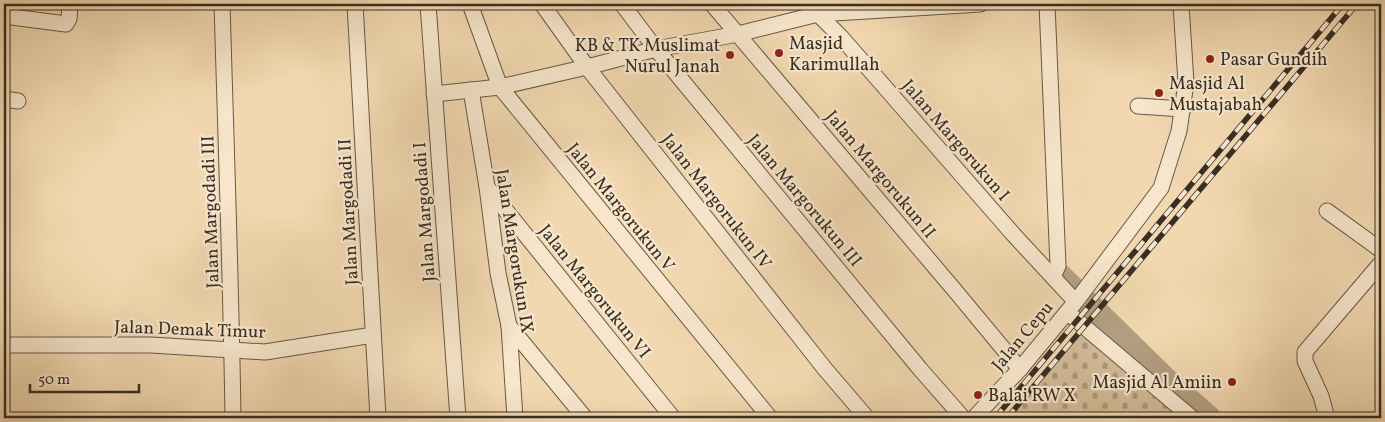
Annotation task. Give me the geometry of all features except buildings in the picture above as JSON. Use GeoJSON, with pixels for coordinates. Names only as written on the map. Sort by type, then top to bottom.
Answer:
{"type":"FeatureCollection","features":[{"type":"Feature","properties":{"kind":"street"},"geometry":{"type":"LineString","coordinates":[[4,16],[67,24],[70,4]]}},
{"type":"Feature","properties":{"kind":"street","name":"Jalan Margodadi III"},"geometry":{"type":"LineString","coordinates":[[222,4],[233,418]]}},
{"type":"Feature","properties":{"kind":"street","name":"Jalan Margodadi II"},"geometry":{"type":"LineString","coordinates":[[355,4],[378,418]]}},
{"type":"Feature","properties":{"kind":"street","name":"Jalan Margodadi I"},"geometry":{"type":"LineString","coordinates":[[428,4],[458,418]]}},
{"type":"Feature","properties":{"kind":"street","name":"Jalan Margorukun V"},"geometry":{"type":"LineString","coordinates":[[470,4],[500,87],[770,418]]}},
{"type":"Feature","properties":{"kind":"street","name":"Jalan Margorukun IV"},"geometry":{"type":"LineString","coordinates":[[542,4],[587,67],[825,369],[867,418]]}},
{"type":"Feature","properties":{"kind":"street","name":"Jalan Margorukun III"},"geometry":{"type":"LineString","coordinates":[[622,4],[656,49],[920,369],[963,418]]}},
{"type":"Feature","properties":{"kind":"street","name":"Jalan Margorukun II"},"geometry":{"type":"LineString","coordinates":[[712,4],[1020,369]]}},
{"type":"Feature","properties":{"kind":"street"},"geometry":{"type":"LineString","coordinates":[[434,94],[500,87],[656,49],[738,34],[818,11],[980,4]]}},
{"type":"Feature","properties":{"kind":"street"},"geometry":{"type":"LineString","coordinates":[[1047,4],[1058,266],[1055,274]]}},
{"type":"Feature","properties":{"kind":"street","name":"Jalan Cepu"},"geometry":{"type":"LineString","coordinates":[[974,418],[1020,369],[1075,301],[1161,188],[1179,130],[1186,83],[1181,4]]}},
{"type":"Feature","properties":{"kind":"street","name":"Jalan Margorukun I"},"geometry":{"type":"LineString","coordinates":[[818,11],[984,203],[1055,274],[1075,301],[1192,418]]}},
{"type":"Feature","properties":{"kind":"street","name":"Jalan Margorukun IX"},"geometry":{"type":"LineString","coordinates":[[470,90],[509,326],[515,418]]}},
{"type":"Feature","properties":{"kind":"street"},"geometry":{"type":"LineString","coordinates":[[1138,106],[1183,109]]}},
{"type":"Feature","properties":{"kind":"street","name":"Jalan Margorukun VI"},"geometry":{"type":"LineString","coordinates":[[487,186],[673,418]]}},
{"type":"Feature","properties":{"kind":"street"},"geometry":{"type":"LineString","coordinates":[[1327,211],[1381,250]]}},
{"type":"Feature","properties":{"kind":"street"},"geometry":{"type":"LineString","coordinates":[[1327,418],[1321,396],[1305,361],[1305,352],[1381,263]]}},
{"type":"Feature","properties":{"kind":"street"},"geometry":{"type":"LineString","coordinates":[[509,326],[585,418]]}},
{"type":"Feature","properties":{"kind":"street","name":"Jalan Demak Timur"},"geometry":{"type":"LineString","coordinates":[[4,345],[151,345],[232,351],[273,351],[373,335]]}},
{"type":"Feature","properties":{"kind":"green space"},"geometry":{"type":"Polygon","coordinates":[[[1090,319],[1201,418],[1011,418],[1090,319]]]}},
{"type":"Feature","properties":{"kind":"waterway"},"geometry":{"type":"LineString","coordinates":[[1060,277],[1167,382],[1208,418]]}},
{"type":"Feature","properties":{"kind":"railway"},"geometry":{"type":"LineString","coordinates":[[995,418],[1343,4]]}},
{"type":"Feature","properties":{"kind":"railway"},"geometry":{"type":"LineString","coordinates":[[1007,418],[1357,4]]}},
{"type":"Feature","properties":{"kind":"place","name":"Masjid Karimullah"},"geometry":{"type":"Point","coordinates":[779,53]}},
{"type":"Feature","properties":{"kind":"place","name":"KB & TK Muslimat Nurul Janah"},"geometry":{"type":"Point","coordinates":[730,55]}},
{"type":"Feature","properties":{"kind":"place","name":"Pasar Gundih"},"geometry":{"type":"Point","coordinates":[1210,59]}},
{"type":"Feature","properties":{"kind":"place","name":"Masjid Al Mustajabah"},"geometry":{"type":"Point","coordinates":[1159,93]}},
{"type":"Feature","properties":{"kind":"place","name":"Masjid Al Amiin"},"geometry":{"type":"Point","coordinates":[1232,382]}},
{"type":"Feature","properties":{"kind":"place","name":"Balai RW X"},"geometry":{"type":"Point","coordinates":[978,395]}}]}
